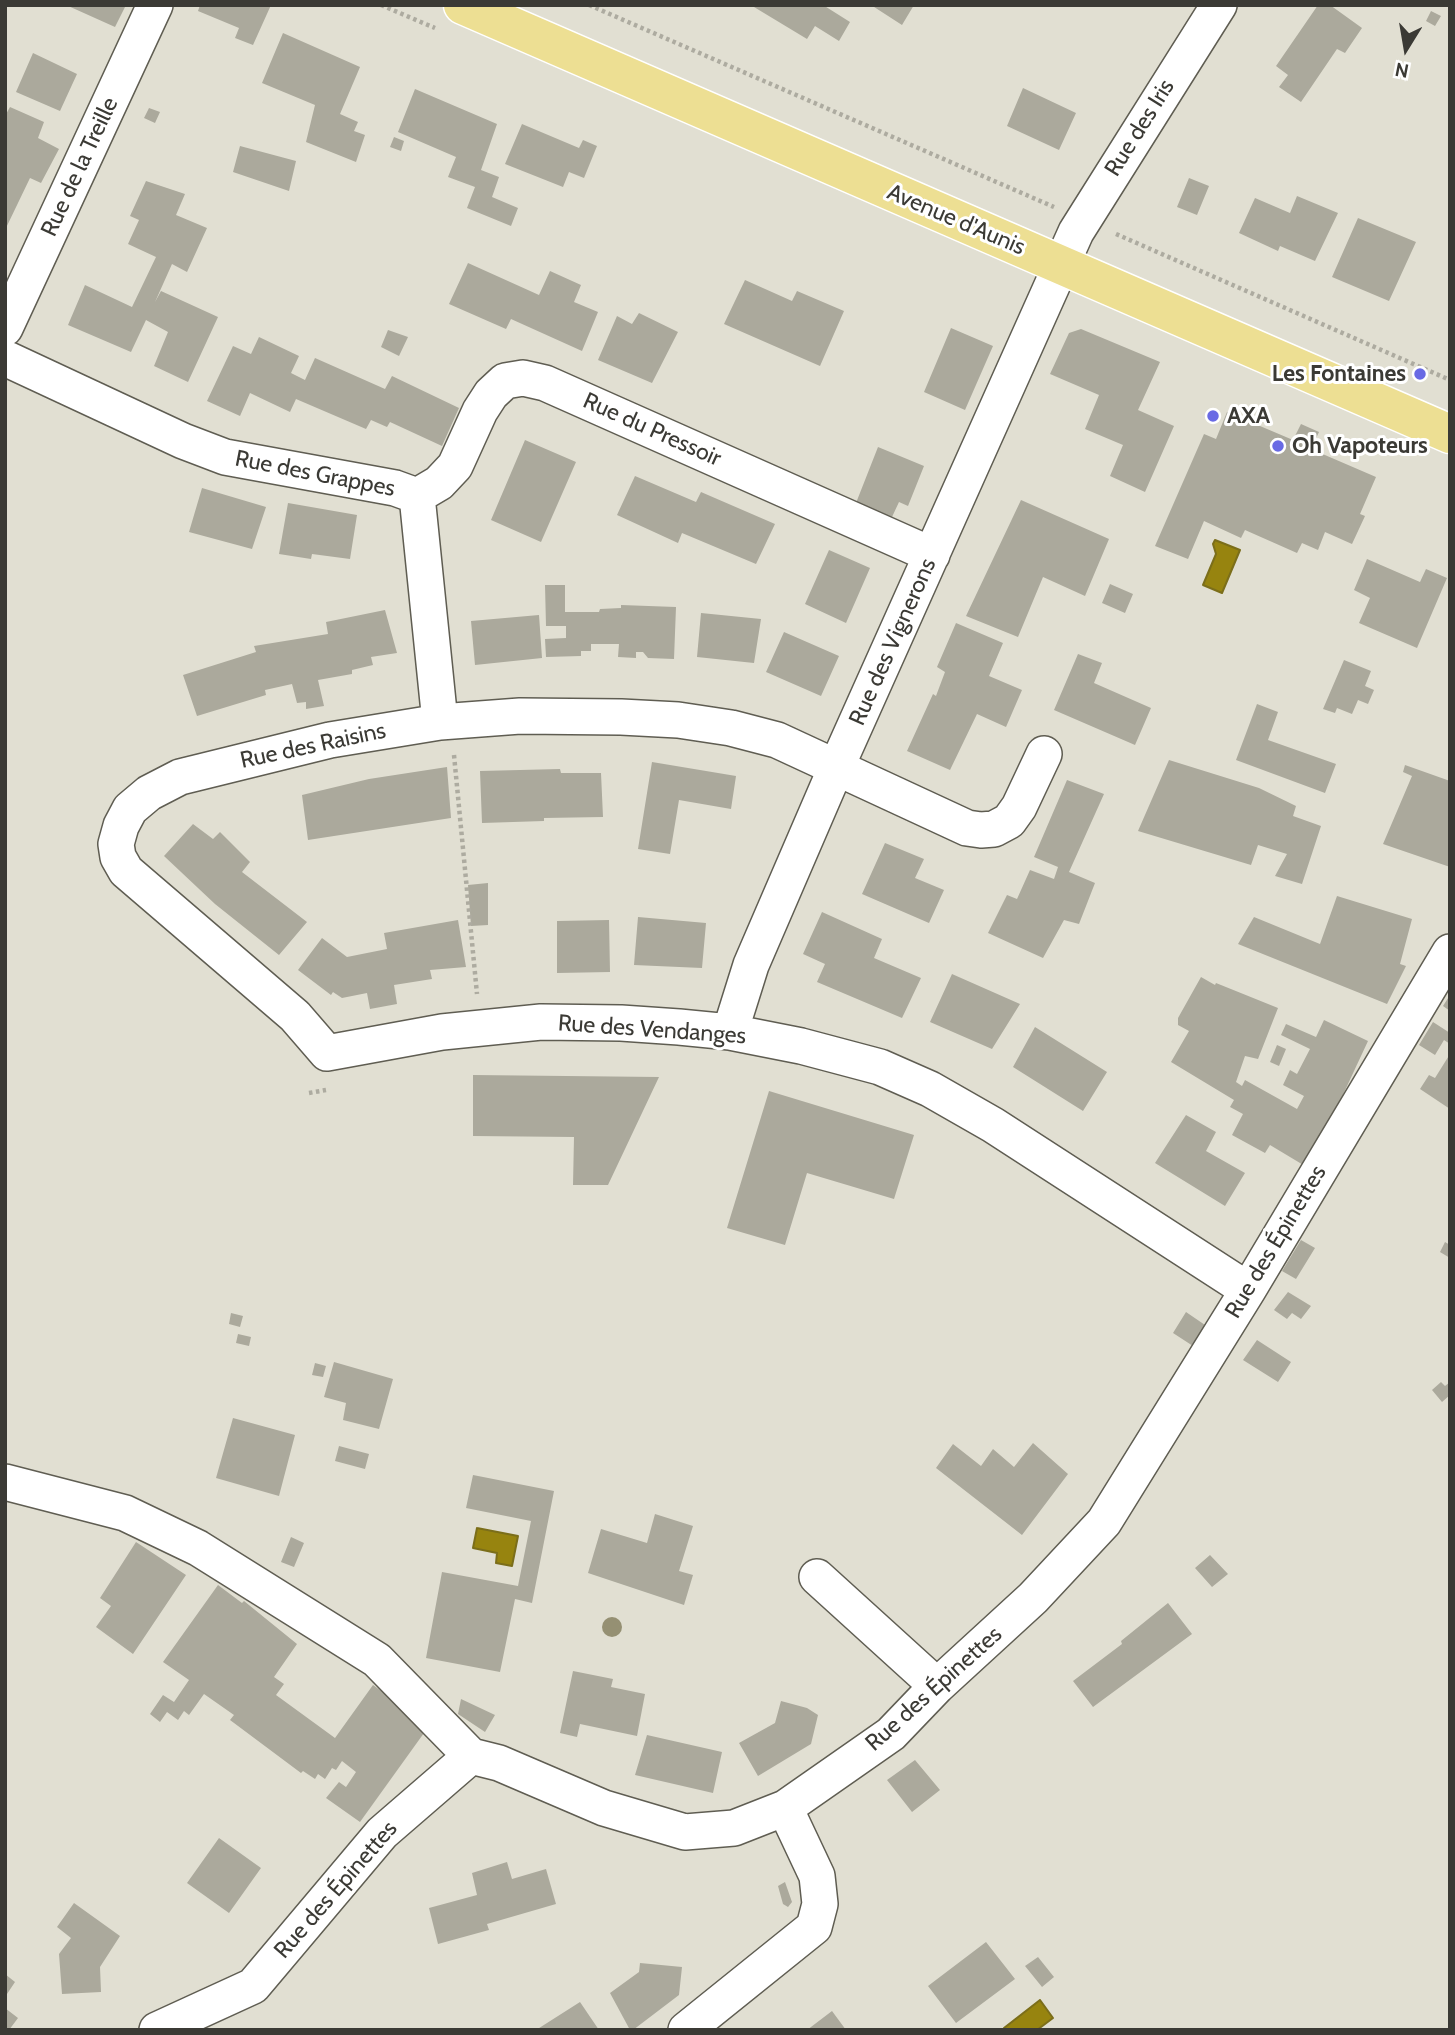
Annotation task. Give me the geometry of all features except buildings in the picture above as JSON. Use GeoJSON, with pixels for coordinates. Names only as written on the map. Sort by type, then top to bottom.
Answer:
{"type":"FeatureCollection","features":[{"type":"Feature","properties":{"kind":"main road","name":"Avenue d'Aunis"},"geometry":{"type":"LineString","coordinates":[[463,5],[515,11],[1450,406]]}},
{"type":"Feature","properties":{"kind":"main road","name":"Avenue d'Aunis"},"geometry":{"type":"LineString","coordinates":[[1070,245],[1450,434]]}},
{"type":"Feature","properties":{"kind":"street","name":"Rue de la Treille"},"geometry":{"type":"LineString","coordinates":[[5,328],[155,5]]}},
{"type":"Feature","properties":{"kind":"street","name":"Rue des Iris"},"geometry":{"type":"LineString","coordinates":[[1070,245],[1219,5]]}},
{"type":"Feature","properties":{"kind":"street","name":"Rue des Vignerons"},"geometry":{"type":"LineString","coordinates":[[730,1032],[751,965],[836,768],[1070,245]]}},
{"type":"Feature","properties":{"kind":"street","name":"Rue des Grappes"},"geometry":{"type":"LineString","coordinates":[[5,358],[183,441],[225,457],[395,488],[417,496],[440,722]]}},
{"type":"Feature","properties":{"kind":"street","name":"Rue du Pressoir"},"geometry":{"type":"LineString","coordinates":[[417,496],[439,482],[455,466],[480,411],[491,394],[505,381],[523,378],[545,383],[932,555]]}},
{"type":"Feature","properties":{"kind":"street","name":"Rue des Raisins"},"geometry":{"type":"LineString","coordinates":[[327,1053],[295,1016],[126,871],[118,856],[116,844],[121,827],[130,809],[149,793],[180,777],[330,740],[440,722],[520,716],[678,720],[731,728],[777,740],[967,828],[981,830],[994,829],[1009,821],[1019,807],[1044,754]]}},
{"type":"Feature","properties":{"kind":"street","name":"Rue des Épinettes"},"geometry":{"type":"LineString","coordinates":[[156,2030],[253,1986],[382,1833],[471,1756],[499,1763],[604,1808],[685,1832],[734,1828],[785,1808],[891,1734],[937,1686],[1033,1598],[1104,1522],[1248,1290],[1450,952]]}},
{"type":"Feature","properties":{"kind":"street","name":"Rue des Vendanges"},"geometry":{"type":"LineString","coordinates":[[327,1053],[480,1027],[541,1022],[621,1023],[730,1032],[802,1045],[880,1067],[930,1089],[993,1125],[1248,1290]]}},
{"type":"Feature","properties":{"kind":"street"},"geometry":{"type":"LineString","coordinates":[[5,1482],[125,1513],[198,1548],[377,1660],[471,1756]]}},
{"type":"Feature","properties":{"kind":"street"},"geometry":{"type":"LineString","coordinates":[[817,1577],[937,1686]]}},
{"type":"Feature","properties":{"kind":"street"},"geometry":{"type":"LineString","coordinates":[[686,2030],[814,1927],[820,1903],[817,1876],[785,1808]]}},
{"type":"Feature","properties":{"kind":"path"},"geometry":{"type":"LineString","coordinates":[[589,5],[1070,245],[1450,380]]}},
{"type":"Feature","properties":{"kind":"path"},"geometry":{"type":"LineString","coordinates":[[440,722],[453,743],[480,1027]]}},
{"type":"Feature","properties":{"kind":"path"},"geometry":{"type":"LineString","coordinates":[[309,1093],[336,1088]]}},
{"type":"Feature","properties":{"kind":"shaded area"},"geometry":{"type":"Polygon","coordinates":[[[1215,540],[1240,550],[1222,593],[1203,585],[1216,554],[1213,544],[1215,540]]]}},
{"type":"Feature","properties":{"kind":"shaded area"},"geometry":{"type":"Polygon","coordinates":[[[477,1528],[518,1536],[512,1566],[496,1563],[497,1553],[473,1548],[477,1528]]]}},
{"type":"Feature","properties":{"kind":"shaded area"},"geometry":{"type":"Polygon","coordinates":[[[1040,2000],[1053,2018],[1037,2030],[1004,2028],[1040,2000]]]}},
{"type":"Feature","properties":{"kind":"place","name":"Les Fontaines"},"geometry":{"type":"Point","coordinates":[1420,374]}},
{"type":"Feature","properties":{"kind":"place","name":"AXA"},"geometry":{"type":"Point","coordinates":[1213,416]}},
{"type":"Feature","properties":{"kind":"place","name":"Oh Vapoteurs"},"geometry":{"type":"Point","coordinates":[1278,446]}}]}
